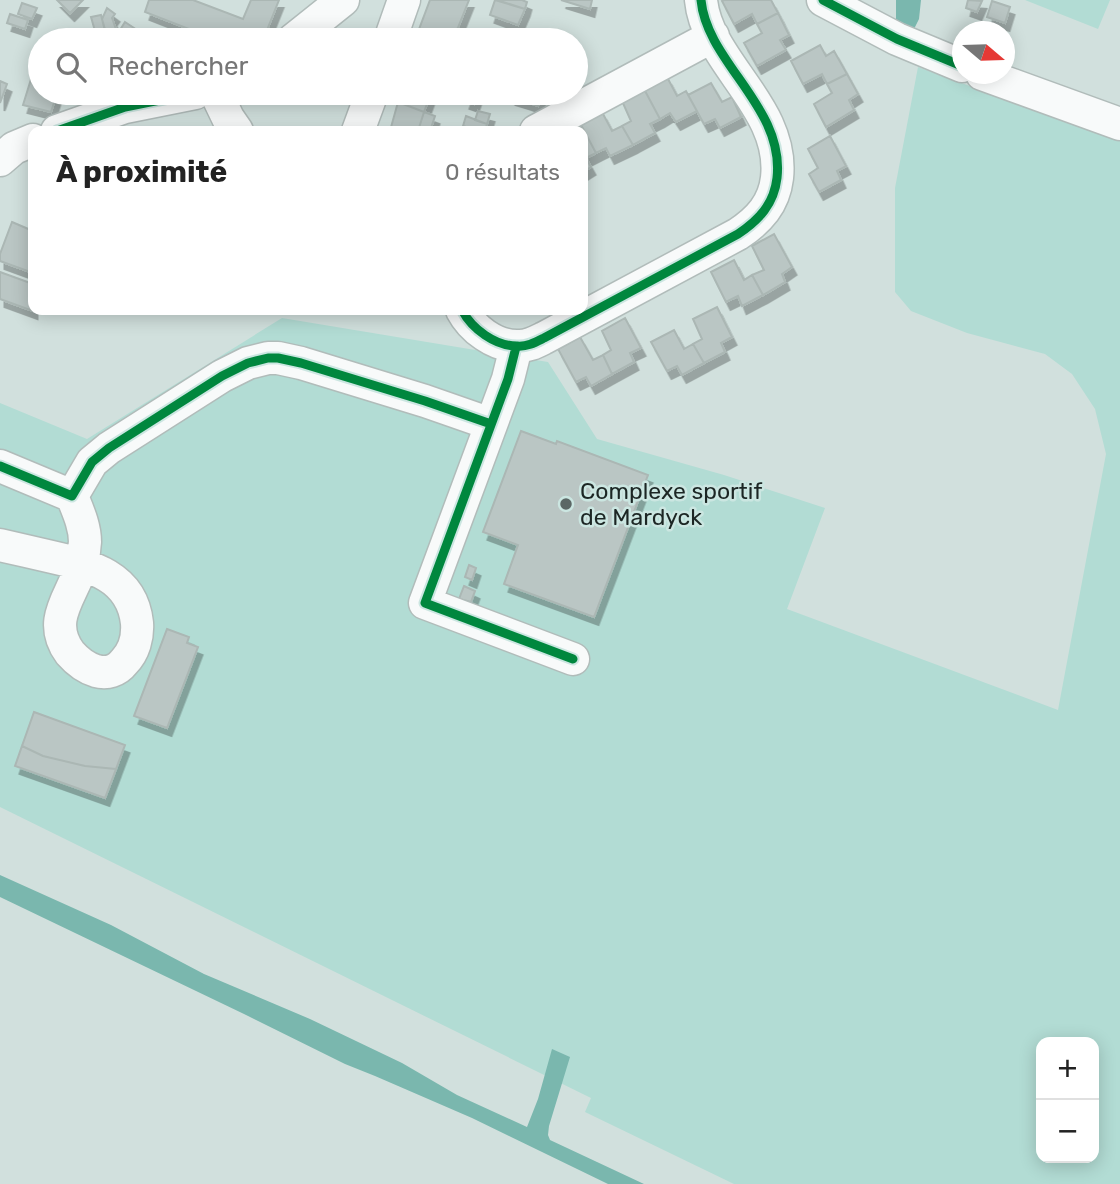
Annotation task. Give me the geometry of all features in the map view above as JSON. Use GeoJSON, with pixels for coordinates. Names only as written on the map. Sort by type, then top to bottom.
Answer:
{"type":"FeatureCollection","features":[{"type":"Feature","properties":{"kind":"street"},"geometry":{"type":"LineString","coordinates":[[308,28],[343,0]]}},
{"type":"Feature","properties":{"kind":"street"},"geometry":{"type":"LineString","coordinates":[[394,28],[404,0]]}},
{"type":"Feature","properties":{"kind":"street"},"geometry":{"type":"LineString","coordinates":[[588,314],[749,227],[765,212],[774,191],[778,168],[772,140],[755,102],[713,36],[701,0]]}},
{"type":"Feature","properties":{"kind":"street"},"geometry":{"type":"LineString","coordinates":[[823,0],[897,39],[952,62]]}},
{"type":"Feature","properties":{"kind":"street"},"geometry":{"type":"LineString","coordinates":[[588,103],[713,36]]}},
{"type":"Feature","properties":{"kind":"street"},"geometry":{"type":"LineString","coordinates":[[1010,84],[1120,124]]}},
{"type":"Feature","properties":{"kind":"street"},"geometry":{"type":"LineString","coordinates":[[71,126],[135,105]]}},
{"type":"Feature","properties":{"kind":"street"},"geometry":{"type":"LineString","coordinates":[[222,105],[234,126]]}},
{"type":"Feature","properties":{"kind":"street"},"geometry":{"type":"LineString","coordinates":[[360,126],[368,105]]}},
{"type":"Feature","properties":{"kind":"street"},"geometry":{"type":"LineString","coordinates":[[545,126],[584,105]]}},
{"type":"Feature","properties":{"kind":"street"},"geometry":{"type":"LineString","coordinates":[[1,158],[28,142]]}},
{"type":"Feature","properties":{"kind":"street"},"geometry":{"type":"LineString","coordinates":[[465,315],[484,334],[505,344],[526,346],[587,315]]}},
{"type":"Feature","properties":{"kind":"street"},"geometry":{"type":"LineString","coordinates":[[516,346],[508,379],[425,603],[573,659]]}},
{"type":"Feature","properties":{"kind":"street"},"geometry":{"type":"LineString","coordinates":[[72,496],[92,463],[108,448],[222,376],[248,363],[268,358],[301,363],[491,424]]}},
{"type":"Feature","properties":{"kind":"street"},"geometry":{"type":"LineString","coordinates":[[0,466],[72,496],[81,518],[85,542],[82,564],[0,545]]}},
{"type":"Feature","properties":{"kind":"green space"},"geometry":{"type":"Polygon","coordinates":[[[1025,0],[1110,0],[1098,29],[1025,0]]]}},
{"type":"Feature","properties":{"kind":"green space"},"geometry":{"type":"Polygon","coordinates":[[[918,67],[952,79],[952,84],[964,84],[1120,141],[1120,1184],[734,1184],[585,1112],[591,1098],[0,807],[0,403],[87,439],[282,318],[548,362],[597,439],[724,475],[825,508],[787,609],[1058,710],[1106,454],[1095,409],[1072,374],[1045,354],[967,333],[911,311],[895,292],[895,188],[918,67]]]}},
{"type":"Feature","properties":{"kind":"water"},"geometry":{"type":"Polygon","coordinates":[[[896,0],[921,0],[919,19],[914,29],[896,21],[896,0]]]}},
{"type":"Feature","properties":{"kind":"water"},"geometry":{"type":"Polygon","coordinates":[[[0,875],[111,925],[204,974],[310,1019],[402,1063],[457,1095],[527,1127],[552,1049],[570,1057],[549,1126],[550,1140],[644,1184],[608,1184],[472,1118],[345,1064],[0,897],[0,875]]]}},
{"type":"Feature","properties":{"kind":"building"},"geometry":{"type":"Polygon","coordinates":[[[57,0],[83,0],[70,13],[57,0]]]}},
{"type":"Feature","properties":{"kind":"building"},"geometry":{"type":"Polygon","coordinates":[[[149,0],[193,0],[243,19],[251,0],[279,0],[268,28],[186,28],[145,12],[149,0]]]}},
{"type":"Feature","properties":{"kind":"building"},"geometry":{"type":"Polygon","coordinates":[[[430,0],[469,0],[458,28],[420,28],[430,0]]]}},
{"type":"Feature","properties":{"kind":"building"},"geometry":{"type":"Polygon","coordinates":[[[495,0],[525,9],[518,25],[490,15],[495,0]]]}},
{"type":"Feature","properties":{"kind":"building"},"geometry":{"type":"Polygon","coordinates":[[[497,0],[522,0],[527,2],[525,9],[497,0]]]}},
{"type":"Feature","properties":{"kind":"building"},"geometry":{"type":"Polygon","coordinates":[[[561,0],[592,0],[590,9],[561,0]]]}},
{"type":"Feature","properties":{"kind":"building"},"geometry":{"type":"Polygon","coordinates":[[[771,0],[778,13],[757,24],[752,14],[734,24],[722,1],[771,0]]]}},
{"type":"Feature","properties":{"kind":"building"},"geometry":{"type":"Polygon","coordinates":[[[968,0],[982,1],[977,12],[966,8],[968,0]]]}},
{"type":"Feature","properties":{"kind":"building"},"geometry":{"type":"Polygon","coordinates":[[[992,1],[1010,7],[1006,21],[987,17],[992,1]]]}},
{"type":"Feature","properties":{"kind":"building"},"geometry":{"type":"Polygon","coordinates":[[[22,3],[37,8],[32,19],[18,14],[22,3]]]}},
{"type":"Feature","properties":{"kind":"building"},"geometry":{"type":"Polygon","coordinates":[[[107,8],[115,14],[112,18],[116,28],[105,28],[102,19],[107,8]]]}},
{"type":"Feature","properties":{"kind":"building"},"geometry":{"type":"Polygon","coordinates":[[[778,13],[789,35],[780,40],[786,50],[757,66],[744,43],[762,33],[757,24],[778,13]]]}},
{"type":"Feature","properties":{"kind":"building"},"geometry":{"type":"Polygon","coordinates":[[[10,14],[28,20],[25,29],[7,23],[10,14]]]}},
{"type":"Feature","properties":{"kind":"building"},"geometry":{"type":"Polygon","coordinates":[[[101,15],[104,28],[94,28],[91,17],[101,15]]]}},
{"type":"Feature","properties":{"kind":"building"},"geometry":{"type":"Polygon","coordinates":[[[125,22],[134,28],[121,28],[125,22]]]}},
{"type":"Feature","properties":{"kind":"building"},"geometry":{"type":"Polygon","coordinates":[[[820,45],[826,56],[834,51],[847,74],[827,84],[822,74],[803,84],[791,61],[820,45]]]}},
{"type":"Feature","properties":{"kind":"building"},"geometry":{"type":"Polygon","coordinates":[[[847,74],[858,94],[849,100],[854,110],[826,127],[814,104],[832,93],[827,84],[847,74]]]}},
{"type":"Feature","properties":{"kind":"building"},"geometry":{"type":"Polygon","coordinates":[[[667,77],[677,96],[686,91],[697,111],[676,122],[670,113],[660,119],[644,89],[667,77]]]}},
{"type":"Feature","properties":{"kind":"building"},"geometry":{"type":"Polygon","coordinates":[[[0,81],[7,84],[0,103],[0,81]]]}},
{"type":"Feature","properties":{"kind":"building"},"geometry":{"type":"Polygon","coordinates":[[[711,83],[722,102],[732,97],[741,117],[720,128],[715,119],[704,124],[688,95],[711,83]]]}},
{"type":"Feature","properties":{"kind":"building"},"geometry":{"type":"Polygon","coordinates":[[[28,89],[28,105],[53,105],[51,112],[23,105],[28,89]]]}},
{"type":"Feature","properties":{"kind":"building"},"geometry":{"type":"Polygon","coordinates":[[[644,89],[660,119],[650,124],[655,133],[633,145],[622,126],[631,121],[622,101],[644,89]]]}},
{"type":"Feature","properties":{"kind":"building"},"geometry":{"type":"Polygon","coordinates":[[[397,105],[406,105],[424,112],[420,126],[391,126],[397,105]]]}},
{"type":"Feature","properties":{"kind":"building"},"geometry":{"type":"Polygon","coordinates":[[[406,105],[427,105],[424,112],[406,105]]]}},
{"type":"Feature","properties":{"kind":"building"},"geometry":{"type":"Polygon","coordinates":[[[478,111],[490,114],[487,124],[475,120],[478,111]]]}},
{"type":"Feature","properties":{"kind":"building"},"geometry":{"type":"Polygon","coordinates":[[[424,112],[435,116],[432,126],[420,126],[424,112]]]}},
{"type":"Feature","properties":{"kind":"building"},"geometry":{"type":"Polygon","coordinates":[[[602,112],[612,131],[622,126],[633,145],[610,156],[606,148],[596,153],[588,138],[588,126],[582,126],[580,123],[602,112]]]}},
{"type":"Feature","properties":{"kind":"building"},"geometry":{"type":"Polygon","coordinates":[[[466,116],[487,124],[486,126],[463,126],[466,116]]]}},
{"type":"Feature","properties":{"kind":"building"},"geometry":{"type":"Polygon","coordinates":[[[830,136],[846,166],[837,171],[841,180],[819,192],[809,174],[818,168],[808,149],[830,136]]]}},
{"type":"Feature","properties":{"kind":"building"},"geometry":{"type":"Polygon","coordinates":[[[588,138],[596,153],[588,157],[588,138]]]}},
{"type":"Feature","properties":{"kind":"building"},"geometry":{"type":"Polygon","coordinates":[[[12,222],[28,229],[28,271],[0,261],[12,222]]]}},
{"type":"Feature","properties":{"kind":"building"},"geometry":{"type":"Polygon","coordinates":[[[774,234],[792,267],[782,274],[785,282],[763,295],[752,275],[764,270],[752,246],[774,234]]]}},
{"type":"Feature","properties":{"kind":"building"},"geometry":{"type":"Polygon","coordinates":[[[734,260],[744,280],[752,275],[763,295],[742,306],[738,296],[726,302],[711,272],[734,260]]]}},
{"type":"Feature","properties":{"kind":"building"},"geometry":{"type":"Polygon","coordinates":[[[0,272],[28,282],[28,309],[0,299],[0,272]]]}},
{"type":"Feature","properties":{"kind":"building"},"geometry":{"type":"Polygon","coordinates":[[[717,307],[732,337],[721,343],[725,352],[704,363],[693,344],[702,339],[693,319],[717,307]]]}},
{"type":"Feature","properties":{"kind":"building"},"geometry":{"type":"Polygon","coordinates":[[[625,318],[641,348],[630,353],[634,362],[612,374],[603,355],[611,350],[602,331],[625,318]]]}},
{"type":"Feature","properties":{"kind":"building"},"geometry":{"type":"Polygon","coordinates":[[[674,330],[684,349],[693,344],[704,363],[682,375],[677,366],[667,371],[651,342],[674,330]]]}},
{"type":"Feature","properties":{"kind":"building"},"geometry":{"type":"Polygon","coordinates":[[[580,337],[593,360],[603,355],[612,374],[591,386],[586,377],[576,382],[558,349],[580,337]]]}},
{"type":"Feature","properties":{"kind":"building","name":"Complexe sportif de Mardyck"},"geometry":{"type":"Polygon","coordinates":[[[521,431],[556,444],[557,441],[648,475],[594,617],[504,584],[518,545],[483,532],[521,431]]]}},
{"type":"Feature","properties":{"kind":"building"},"geometry":{"type":"Polygon","coordinates":[[[469,565],[476,568],[472,580],[465,577],[469,565]]]}},
{"type":"Feature","properties":{"kind":"building"},"geometry":{"type":"Polygon","coordinates":[[[464,586],[475,591],[471,602],[459,599],[464,586]]]}},
{"type":"Feature","properties":{"kind":"building"},"geometry":{"type":"Polygon","coordinates":[[[167,629],[189,637],[187,643],[198,647],[167,728],[134,716],[167,629]]]}},
{"type":"Feature","properties":{"kind":"building"},"geometry":{"type":"Polygon","coordinates":[[[34,712],[125,745],[116,769],[85,766],[43,756],[22,746],[34,712]]]}},
{"type":"Feature","properties":{"kind":"building"},"geometry":{"type":"Polygon","coordinates":[[[22,746],[43,756],[85,766],[116,769],[105,798],[15,766],[22,746]]]}},
{"type":"Feature","properties":{"kind":"cycle path"},"geometry":{"type":"LineString","coordinates":[[588,314],[738,234],[753,223],[773,196],[777,178],[776,153],[769,129],[717,44],[706,23],[701,0]]}},
{"type":"Feature","properties":{"kind":"cycle path"},"geometry":{"type":"LineString","coordinates":[[823,0],[897,39],[952,62]]}},
{"type":"Feature","properties":{"kind":"cycle path"},"geometry":{"type":"LineString","coordinates":[[71,126],[135,105]]}},
{"type":"Feature","properties":{"kind":"cycle path"},"geometry":{"type":"LineString","coordinates":[[465,315],[478,330],[493,340],[521,346],[544,338],[587,315]]}},
{"type":"Feature","properties":{"kind":"cycle path"},"geometry":{"type":"LineString","coordinates":[[516,347],[508,379],[425,603],[573,659]]}},
{"type":"Feature","properties":{"kind":"cycle path"},"geometry":{"type":"LineString","coordinates":[[0,466],[72,496],[92,462],[109,448],[222,376],[248,363],[268,358],[301,363],[491,424]]}},
{"type":"Feature","properties":{"kind":"place","name":"Complexe sportif de Mardyck"},"geometry":{"type":"Point","coordinates":[566,504]}}]}
